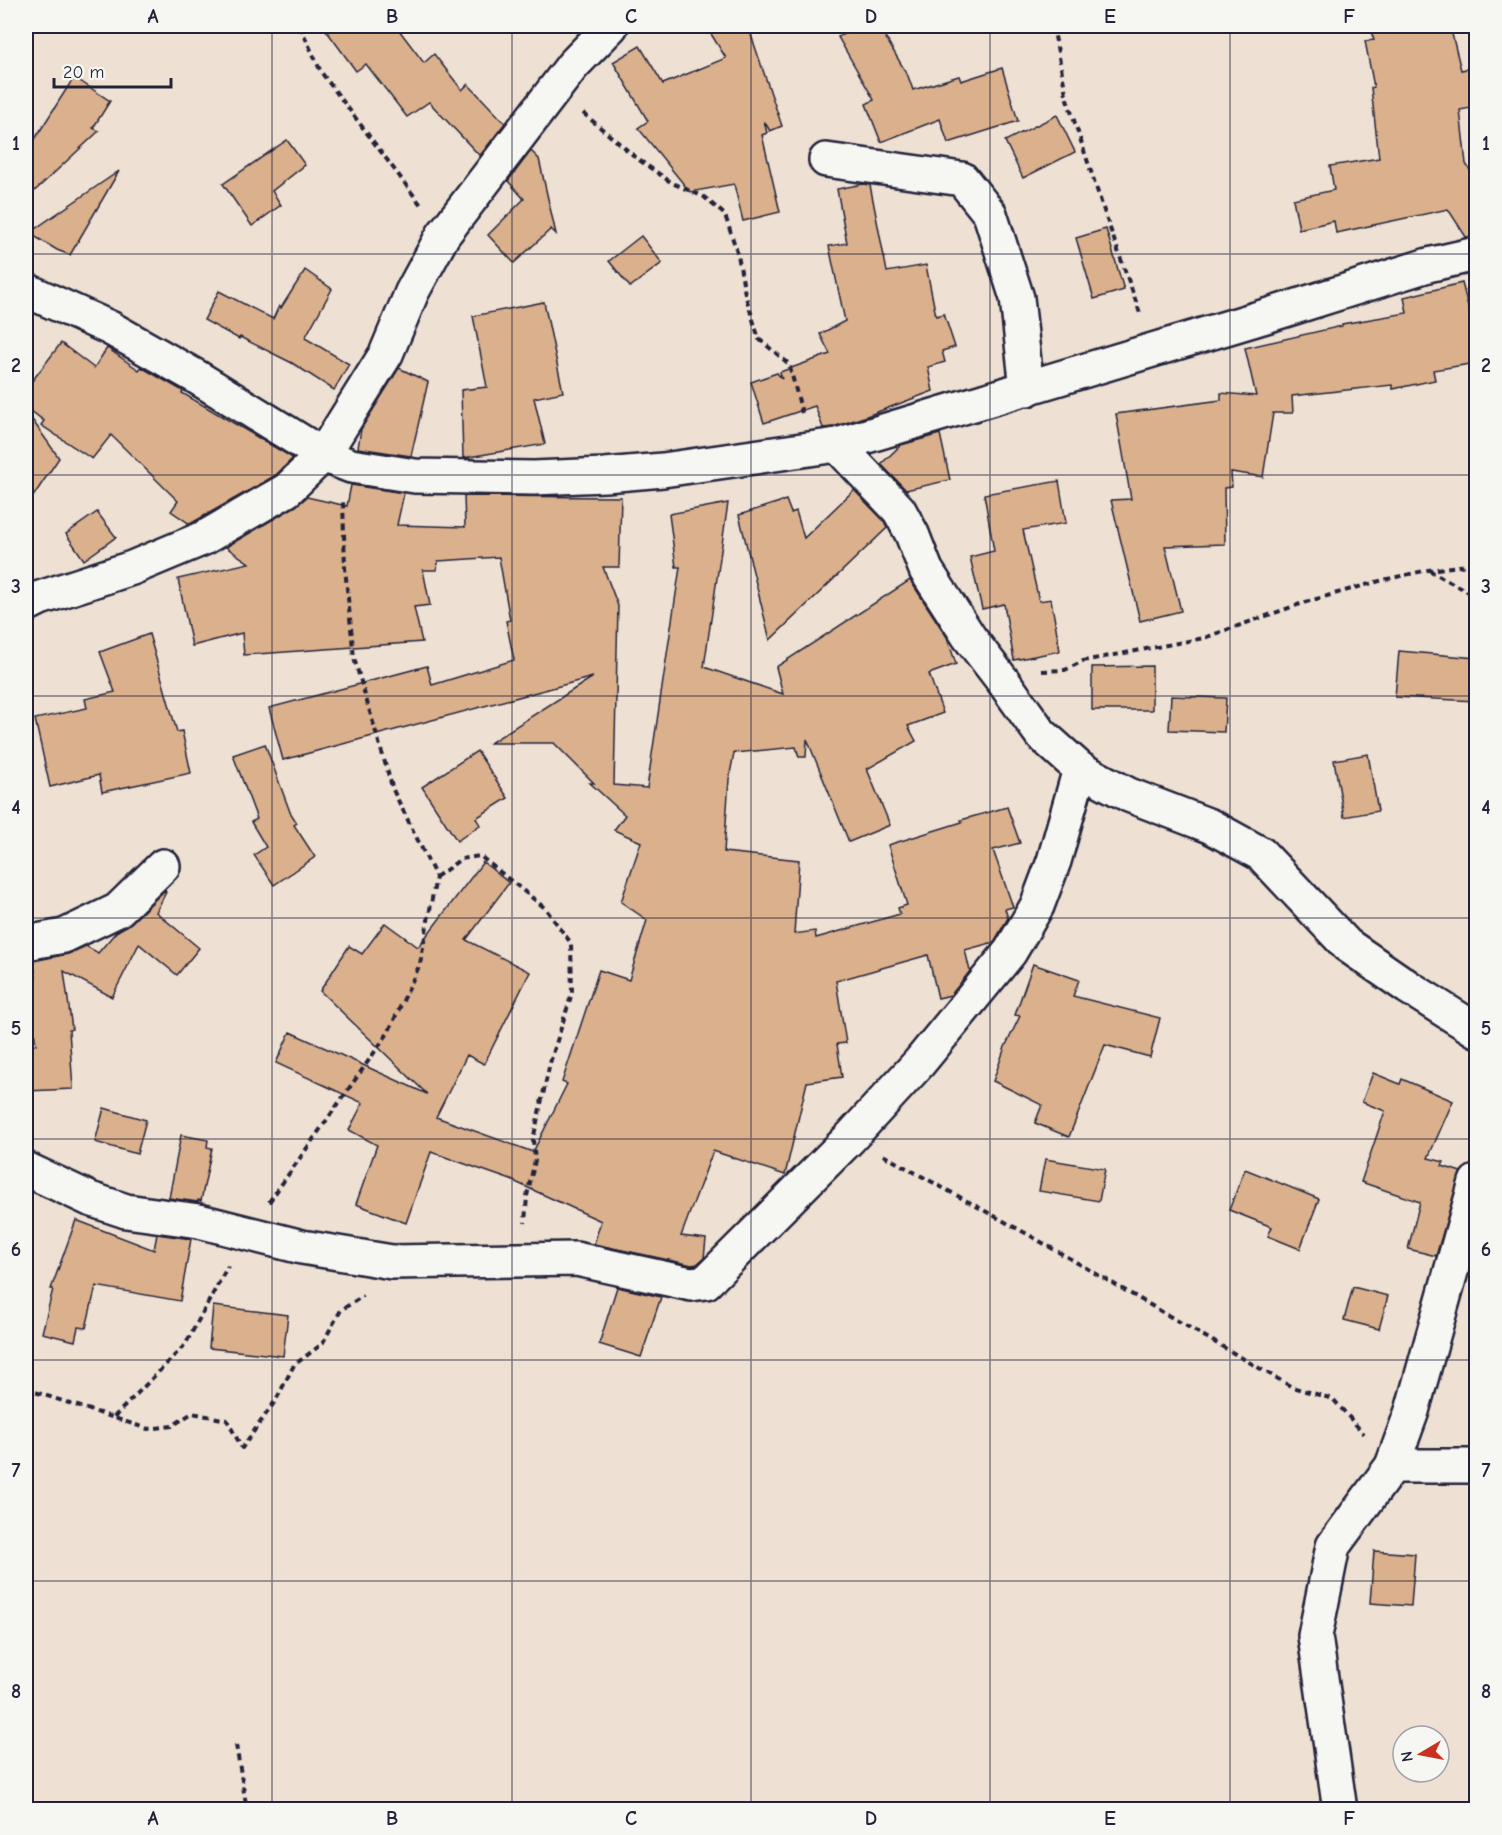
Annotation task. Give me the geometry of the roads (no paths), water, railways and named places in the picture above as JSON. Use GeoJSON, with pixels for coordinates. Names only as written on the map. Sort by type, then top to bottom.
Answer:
{"type":"FeatureCollection","features":[{"type":"Feature","properties":{"kind":"street"},"geometry":{"type":"LineString","coordinates":[[26,605],[40,598],[132,568],[204,538],[337,461],[412,292],[443,235],[573,64],[610,26]]}},
{"type":"Feature","properties":{"kind":"street"},"geometry":{"type":"LineString","coordinates":[[826,160],[962,180],[990,214],[1017,298],[1027,389]]}},
{"type":"Feature","properties":{"kind":"street"},"geometry":{"type":"LineString","coordinates":[[26,290],[110,328],[337,461],[415,476],[534,478],[663,470],[837,444],[1027,389],[1428,265],[1476,254]]}},
{"type":"Feature","properties":{"kind":"street"},"geometry":{"type":"LineString","coordinates":[[837,444],[899,510],[912,534],[926,570],[969,638],[1041,734],[1080,769],[1129,795],[1210,826],[1261,855],[1347,945],[1476,1030]]}},
{"type":"Feature","properties":{"kind":"street"},"geometry":{"type":"LineString","coordinates":[[26,1168],[90,1199],[126,1211],[199,1221],[302,1247],[392,1262],[432,1263],[576,1258],[691,1284],[706,1282],[850,1138],[919,1063],[1010,952],[1037,906],[1054,861],[1080,769]]}},
{"type":"Feature","properties":{"kind":"street"},"geometry":{"type":"LineString","coordinates":[[26,943],[64,936],[118,910],[163,866]]}},
{"type":"Feature","properties":{"kind":"street"},"geometry":{"type":"LineString","coordinates":[[1340,1809],[1315,1636],[1333,1546],[1392,1466],[1412,1411],[1476,1182]]}},
{"type":"Feature","properties":{"kind":"street"},"geometry":{"type":"LineString","coordinates":[[1392,1466],[1473,1468]]}},
{"type":"Feature","properties":{"kind":"street"},"geometry":{"type":"LineString","coordinates":[[1331,1755],[1364,1809]]}}]}
